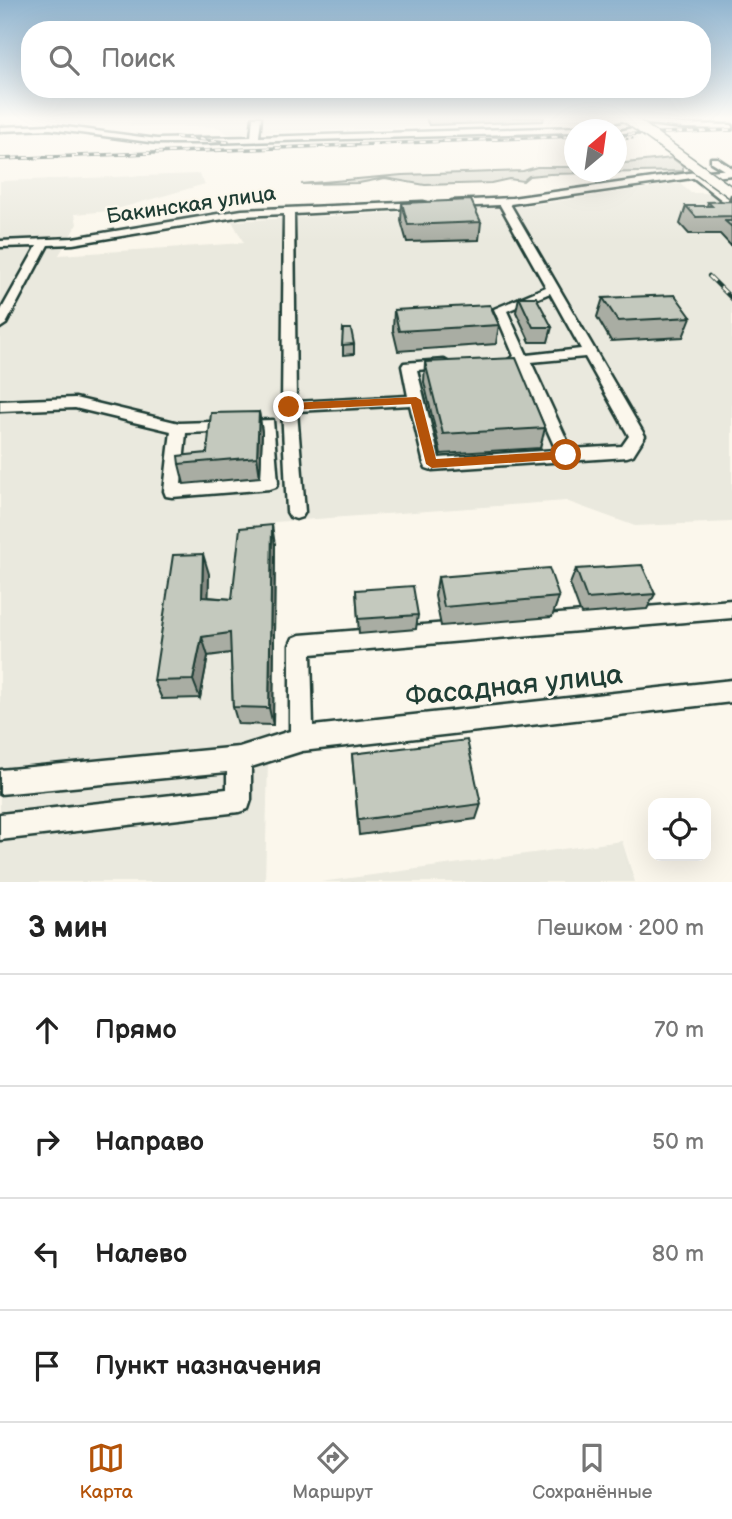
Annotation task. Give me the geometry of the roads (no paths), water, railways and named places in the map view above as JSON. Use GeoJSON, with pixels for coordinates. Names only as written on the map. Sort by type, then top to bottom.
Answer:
{"type":"FeatureCollection","features":[{"type":"Feature","properties":{"kind":"main road"},"geometry":{"type":"LineString","coordinates":[[676,158],[726,193],[732,204]]}},
{"type":"Feature","properties":{"kind":"main road"},"geometry":{"type":"LineString","coordinates":[[726,193],[728,173]]}},
{"type":"Feature","properties":{"kind":"main road"},"geometry":{"type":"LineString","coordinates":[[728,173],[732,184]]}},
{"type":"Feature","properties":{"kind":"main road","name":"Бакинская улица"},"geometry":{"type":"LineString","coordinates":[[696,175],[728,173]]}},
{"type":"Feature","properties":{"kind":"main road"},"geometry":{"type":"LineString","coordinates":[[696,175],[726,193]]}},
{"type":"Feature","properties":{"kind":"street"},"geometry":{"type":"LineString","coordinates":[[714,160],[728,173]]}},
{"type":"Feature","properties":{"kind":"street","name":"Бакинская улица"},"geometry":{"type":"LineString","coordinates":[[0,243],[73,241],[242,213],[504,202],[696,175]]}},
{"type":"Feature","properties":{"kind":"street"},"geometry":{"type":"LineString","coordinates":[[460,363],[409,366],[432,464],[627,451],[637,436],[504,202]]}},
{"type":"Feature","properties":{"kind":"street"},"geometry":{"type":"LineString","coordinates":[[289,211],[289,407],[296,512]]}},
{"type":"Feature","properties":{"kind":"street"},"geometry":{"type":"LineString","coordinates":[[2,316],[44,242]]}},
{"type":"Feature","properties":{"kind":"street"},"geometry":{"type":"LineString","coordinates":[[553,288],[500,309],[566,455]]}},
{"type":"Feature","properties":{"kind":"street"},"geometry":{"type":"LineString","coordinates":[[498,361],[589,352]]}},
{"type":"Feature","properties":{"kind":"street"},"geometry":{"type":"LineString","coordinates":[[289,407],[416,400]]}},
{"type":"Feature","properties":{"kind":"street"},"geometry":{"type":"LineString","coordinates":[[0,406],[75,403],[179,428],[268,424],[270,483],[172,491],[179,428]]}},
{"type":"Feature","properties":{"kind":"street"},"geometry":{"type":"LineString","coordinates":[[302,739],[300,645],[732,609]]}},
{"type":"Feature","properties":{"kind":"street","name":"Фасадная улица"},"geometry":{"type":"LineString","coordinates":[[0,782],[239,759],[302,739],[732,691]]}},
{"type":"Feature","properties":{"kind":"street"},"geometry":{"type":"LineString","coordinates":[[0,827],[239,800],[239,759]]}},
{"type":"Feature","properties":{"kind":"railway"},"geometry":{"type":"LineString","coordinates":[[0,159],[21,158]]}},
{"type":"Feature","properties":{"kind":"railway"},"geometry":{"type":"LineString","coordinates":[[709,276],[732,299]]}}]}
